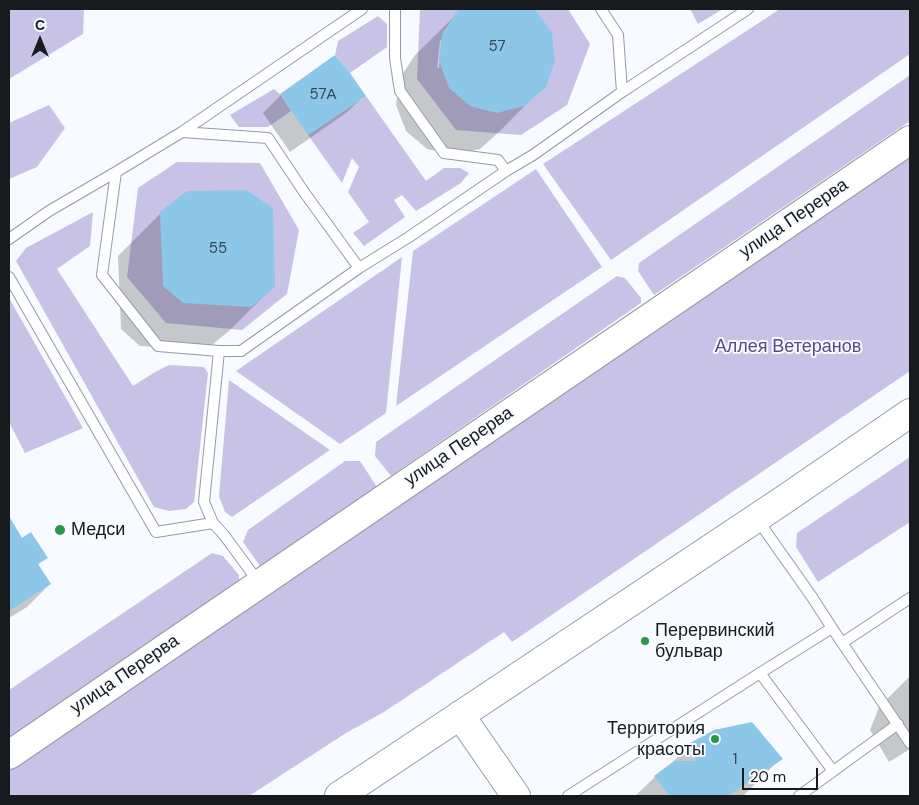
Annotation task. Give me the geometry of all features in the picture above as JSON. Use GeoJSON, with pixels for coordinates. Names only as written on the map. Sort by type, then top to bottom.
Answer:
{"type":"FeatureCollection","features":[{"type":"Feature","properties":{"kind":"street","name":"улица Перерва"},"geometry":{"type":"LineString","coordinates":[[9,755],[264,588],[910,140]]}},
{"type":"Feature","properties":{"kind":"street"},"geometry":{"type":"LineString","coordinates":[[339,796],[910,413]]}},
{"type":"Feature","properties":{"kind":"street"},"geometry":{"type":"LineString","coordinates":[[460,714],[516,796]]}},
{"type":"Feature","properties":{"kind":"lane"},"geometry":{"type":"LineString","coordinates":[[9,239],[49,211],[182,132],[362,9]]}},
{"type":"Feature","properties":{"kind":"lane"},"geometry":{"type":"LineString","coordinates":[[395,9],[394,58],[400,91],[444,153],[498,160],[506,171]]}},
{"type":"Feature","properties":{"kind":"lane"},"geometry":{"type":"LineString","coordinates":[[601,9],[618,35],[622,92]]}},
{"type":"Feature","properties":{"kind":"lane"},"geometry":{"type":"LineString","coordinates":[[116,172],[102,275],[158,346],[241,351],[360,268],[533,155],[622,92],[748,9]]}},
{"type":"Feature","properties":{"kind":"lane"},"geometry":{"type":"LineString","coordinates":[[182,132],[268,138],[304,192],[360,268]]}},
{"type":"Feature","properties":{"kind":"lane"},"geometry":{"type":"LineString","coordinates":[[9,278],[156,532],[213,523]]}},
{"type":"Feature","properties":{"kind":"lane"},"geometry":{"type":"LineString","coordinates":[[219,351],[204,502],[213,523],[264,588]]}},
{"type":"Feature","properties":{"kind":"lane"},"geometry":{"type":"LineString","coordinates":[[756,518],[910,742]]}},
{"type":"Feature","properties":{"kind":"lane"},"geometry":{"type":"LineString","coordinates":[[842,643],[910,598]]}},
{"type":"Feature","properties":{"kind":"lane"},"geometry":{"type":"LineString","coordinates":[[568,796],[832,628]]}},
{"type":"Feature","properties":{"kind":"lane"},"geometry":{"type":"LineString","coordinates":[[760,673],[833,771]]}},
{"type":"Feature","properties":{"kind":"lane"},"geometry":{"type":"LineString","coordinates":[[799,796],[898,724]]}},
{"type":"Feature","properties":{"kind":"green space"},"geometry":{"type":"Polygon","coordinates":[[[9,9],[84,9],[83,34],[9,79],[9,9]]]}},
{"type":"Feature","properties":{"kind":"green space"},"geometry":{"type":"Polygon","coordinates":[[[420,9],[568,9],[590,44],[567,105],[521,135],[456,130],[417,79],[420,9]]]}},
{"type":"Feature","properties":{"kind":"green space"},"geometry":{"type":"Polygon","coordinates":[[[690,9],[723,9],[698,24],[690,9]]]}},
{"type":"Feature","properties":{"kind":"green space"},"geometry":{"type":"Polygon","coordinates":[[[780,9],[910,9],[910,54],[611,260],[543,164],[780,9]]]}},
{"type":"Feature","properties":{"kind":"green space"},"geometry":{"type":"Polygon","coordinates":[[[378,16],[387,24],[387,47],[350,73],[335,55],[338,41],[378,16]]]}},
{"type":"Feature","properties":{"kind":"green space"},"geometry":{"type":"Polygon","coordinates":[[[910,75],[910,121],[654,295],[638,271],[639,263],[910,75]]]}},
{"type":"Feature","properties":{"kind":"green space"},"geometry":{"type":"Polygon","coordinates":[[[274,89],[280,94],[291,111],[268,127],[239,127],[230,115],[274,89]]]}},
{"type":"Feature","properties":{"kind":"green space"},"geometry":{"type":"Polygon","coordinates":[[[366,96],[426,181],[444,168],[460,168],[469,173],[461,183],[416,211],[402,195],[394,200],[405,217],[364,246],[353,233],[369,222],[348,192],[359,167],[352,158],[342,183],[308,135],[366,96]]]}},
{"type":"Feature","properties":{"kind":"green space"},"geometry":{"type":"Polygon","coordinates":[[[49,105],[65,128],[37,167],[9,179],[9,123],[49,105]]]}},
{"type":"Feature","properties":{"kind":"green space","name":"Аллея Ветеранов"},"geometry":{"type":"Polygon","coordinates":[[[910,157],[910,371],[512,642],[504,632],[384,712],[346,733],[249,796],[9,796],[9,770],[910,157]]]}},
{"type":"Feature","properties":{"kind":"green space"},"geometry":{"type":"Polygon","coordinates":[[[177,162],[260,163],[299,230],[287,294],[242,330],[166,323],[127,277],[138,188],[177,162]]]}},
{"type":"Feature","properties":{"kind":"green space"},"geometry":{"type":"Polygon","coordinates":[[[536,169],[602,267],[396,406],[413,251],[536,169]]]}},
{"type":"Feature","properties":{"kind":"green space"},"geometry":{"type":"Polygon","coordinates":[[[93,212],[90,246],[57,269],[133,386],[169,365],[204,367],[208,373],[194,502],[186,509],[169,511],[154,507],[16,261],[26,248],[93,212]]]}},
{"type":"Feature","properties":{"kind":"green space"},"geometry":{"type":"Polygon","coordinates":[[[402,257],[386,413],[340,444],[236,371],[402,257]]]}},
{"type":"Feature","properties":{"kind":"green space"},"geometry":{"type":"Polygon","coordinates":[[[617,276],[625,278],[641,298],[641,303],[391,476],[375,456],[376,442],[617,276]]]}},
{"type":"Feature","properties":{"kind":"green space"},"geometry":{"type":"Polygon","coordinates":[[[9,298],[83,428],[25,453],[9,422],[9,298]]]}},
{"type":"Feature","properties":{"kind":"green space"},"geometry":{"type":"Polygon","coordinates":[[[229,380],[330,450],[232,517],[225,512],[219,496],[229,380]]]}},
{"type":"Feature","properties":{"kind":"green space"},"geometry":{"type":"Polygon","coordinates":[[[910,457],[910,522],[818,582],[796,547],[797,533],[910,457]]]}},
{"type":"Feature","properties":{"kind":"green space"},"geometry":{"type":"Polygon","coordinates":[[[345,461],[360,461],[377,487],[260,566],[243,542],[248,530],[345,461]]]}},
{"type":"Feature","properties":{"kind":"green space"},"geometry":{"type":"Polygon","coordinates":[[[212,553],[223,556],[239,575],[239,581],[9,738],[9,690],[212,553]]]}},
{"type":"Feature","properties":{"kind":"building"},"geometry":{"type":"Polygon","coordinates":[[[459,9],[535,9],[552,33],[555,61],[546,87],[524,106],[497,113],[470,106],[449,88],[439,61],[442,34],[459,9]]]}},
{"type":"Feature","properties":{"kind":"building"},"geometry":{"type":"Polygon","coordinates":[[[335,55],[366,96],[308,135],[280,94],[335,55]]]}},
{"type":"Feature","properties":{"kind":"building"},"geometry":{"type":"Polygon","coordinates":[[[246,190],[273,208],[275,287],[251,307],[183,303],[163,286],[160,212],[187,191],[246,190]]]}},
{"type":"Feature","properties":{"kind":"building"},"geometry":{"type":"Polygon","coordinates":[[[9,516],[22,538],[31,532],[48,558],[38,564],[51,584],[9,611],[9,516]]]}},
{"type":"Feature","properties":{"kind":"building"},"geometry":{"type":"Polygon","coordinates":[[[752,722],[783,759],[728,796],[670,796],[654,776],[674,761],[696,761],[690,743],[714,730],[752,722]]]}},
{"type":"Feature","properties":{"kind":"place","name":"Медси"},"geometry":{"type":"Point","coordinates":[60,530]}},
{"type":"Feature","properties":{"kind":"place","name":"Перервинский бульвар"},"geometry":{"type":"Point","coordinates":[645,641]}},
{"type":"Feature","properties":{"kind":"place","name":"Территория красоты"},"geometry":{"type":"Point","coordinates":[715,739]}}]}
